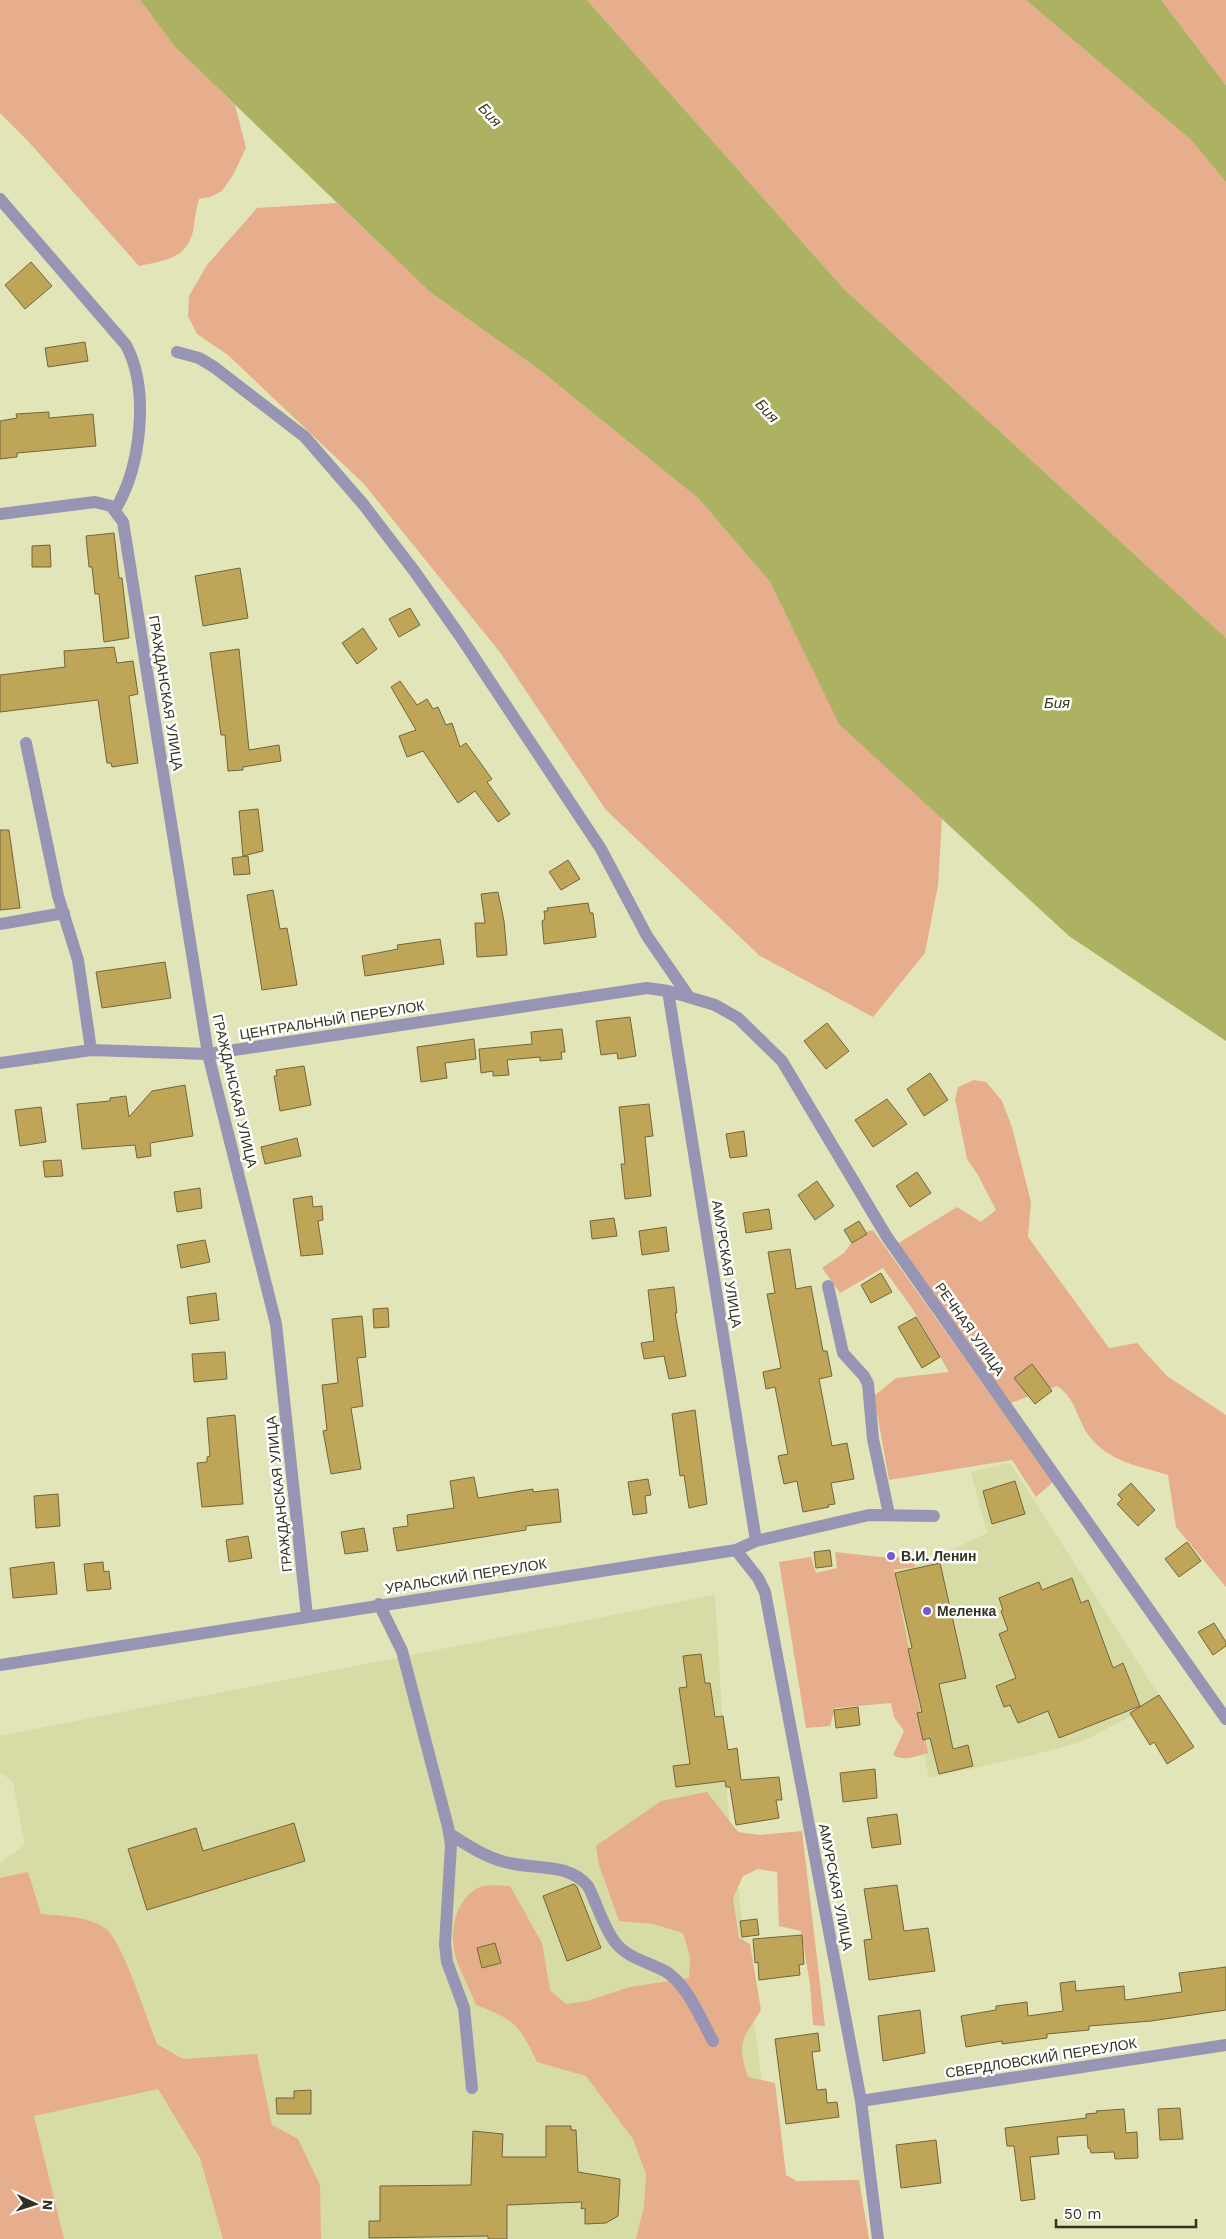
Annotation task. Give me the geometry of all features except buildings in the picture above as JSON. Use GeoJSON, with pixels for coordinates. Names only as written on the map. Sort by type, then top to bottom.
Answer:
{"type":"FeatureCollection","features":[{"type":"Feature","properties":{"kind":"street"},"geometry":{"type":"LineString","coordinates":[[0,199],[126,345],[136,366],[140,402],[136,446],[128,480],[117,512],[104,503],[95,502],[0,514]]}},
{"type":"Feature","properties":{"kind":"street"},"geometry":{"type":"LineString","coordinates":[[177,352],[199,358],[214,367],[305,437],[363,504],[415,572],[460,636],[601,849],[647,936],[689,997]]}},
{"type":"Feature","properties":{"kind":"street","name":"ГРАЖДАНСКАЯ УЛИЦА"},"geometry":{"type":"LineString","coordinates":[[117,512],[123,522],[208,1054],[276,1324],[307,1616]]}},
{"type":"Feature","properties":{"kind":"street"},"geometry":{"type":"LineString","coordinates":[[26,743],[64,913],[78,960],[91,1050]]}},
{"type":"Feature","properties":{"kind":"street"},"geometry":{"type":"LineString","coordinates":[[0,924],[64,913]]}},
{"type":"Feature","properties":{"kind":"street","name":"ЦЕНТРАЛЬНЫЙ ПЕРЕУЛОК"},"geometry":{"type":"LineString","coordinates":[[0,1063],[91,1050],[208,1054],[646,988],[668,991]]}},
{"type":"Feature","properties":{"kind":"street","name":"РЕЧНАЯ УЛИЦА"},"geometry":{"type":"LineString","coordinates":[[668,991],[716,1005],[738,1018],[782,1060],[887,1237],[1226,1719]]}},
{"type":"Feature","properties":{"kind":"street","name":"АМУРСКАЯ УЛИЦА"},"geometry":{"type":"LineString","coordinates":[[668,991],[756,1541]]}},
{"type":"Feature","properties":{"kind":"street"},"geometry":{"type":"LineString","coordinates":[[828,1286],[842,1353],[864,1376],[868,1384],[873,1439],[889,1514]]}},
{"type":"Feature","properties":{"kind":"street","name":"УРАЛЬСКИЙ ПЕРЕУЛОК"},"geometry":{"type":"LineString","coordinates":[[0,1665],[379,1604],[736,1550],[756,1541],[869,1514],[934,1516]]}},
{"type":"Feature","properties":{"kind":"street","name":"АМУРСКАЯ УЛИЦА"},"geometry":{"type":"LineString","coordinates":[[736,1550],[758,1578],[765,1592],[861,2101],[878,2239]]}},
{"type":"Feature","properties":{"kind":"street"},"geometry":{"type":"LineString","coordinates":[[379,1604],[402,1650],[450,1834],[452,1846],[444,1944],[447,1962],[464,2008],[472,2088]]}},
{"type":"Feature","properties":{"kind":"street"},"geometry":{"type":"LineString","coordinates":[[450,1834],[504,1862],[566,1871],[583,1880],[588,1886],[615,1942],[623,1950],[666,1972],[676,1981],[713,2041]]}},
{"type":"Feature","properties":{"kind":"street","name":"СВЕРДЛОВСКИЙ ПЕРЕУЛОК"},"geometry":{"type":"LineString","coordinates":[[861,2101],[1226,2046]]}},
{"type":"Feature","properties":{"kind":"shaded area"},"geometry":{"type":"Polygon","coordinates":[[[0,0],[140,0],[175,47],[235,105],[246,148],[233,175],[222,191],[210,197],[199,199],[191,237],[182,252],[158,262],[139,266],[28,141],[0,113],[0,0]]]}},
{"type":"Feature","properties":{"kind":"shaded area"},"geometry":{"type":"Polygon","coordinates":[[[587,0],[1026,0],[1191,140],[1226,182],[1226,638],[844,289],[587,0]]]}},
{"type":"Feature","properties":{"kind":"shaded area"},"geometry":{"type":"Polygon","coordinates":[[[1161,0],[1226,0],[1226,85],[1161,0]]]}},
{"type":"Feature","properties":{"kind":"shaded area"},"geometry":{"type":"Polygon","coordinates":[[[337,203],[430,292],[541,371],[699,499],[770,582],[839,723],[942,819],[938,885],[925,953],[873,1017],[760,956],[606,810],[499,651],[364,484],[228,355],[197,334],[188,316],[189,296],[207,265],[257,208],[337,203]]]}},
{"type":"Feature","properties":{"kind":"shaded area"},"geometry":{"type":"Polygon","coordinates":[[[974,1080],[986,1082],[1002,1101],[1012,1127],[1031,1202],[1028,1237],[1109,1348],[1137,1343],[1167,1376],[1226,1415],[1226,1587],[1176,1527],[1168,1475],[1116,1458],[1098,1445],[1085,1430],[1069,1397],[1057,1386],[1008,1404],[897,1244],[957,1207],[981,1222],[996,1210],[978,1175],[967,1159],[955,1099],[958,1087],[974,1080]]]}},
{"type":"Feature","properties":{"kind":"shaded area"},"geometry":{"type":"Polygon","coordinates":[[[873,1230],[1053,1482],[1036,1497],[1012,1460],[889,1480],[874,1396],[896,1378],[949,1372],[912,1308],[883,1268],[840,1293],[822,1268],[844,1253],[857,1235],[873,1230]]]}},
{"type":"Feature","properties":{"kind":"shaded area","name":"Меленка"},"geometry":{"type":"Polygon","coordinates":[[[1010,1463],[1162,1700],[1081,1742],[929,1778],[887,1575],[930,1560],[987,1533],[971,1472],[1010,1463]]]}},
{"type":"Feature","properties":{"kind":"shaded area"},"geometry":{"type":"Polygon","coordinates":[[[835,1552],[880,1557],[913,1557],[915,1567],[894,1570],[928,1753],[906,1758],[893,1755],[904,1731],[894,1717],[891,1703],[835,1708],[830,1726],[806,1728],[779,1562],[811,1557],[816,1573],[837,1568],[835,1552]]]}},
{"type":"Feature","properties":{"kind":"shaded area"},"geometry":{"type":"Polygon","coordinates":[[[715,1595],[727,1797],[781,2239],[0,2239],[0,1863],[25,1845],[13,1782],[0,1772],[0,1736],[715,1595]]]}},
{"type":"Feature","properties":{"kind":"shaded area"},"geometry":{"type":"Polygon","coordinates":[[[707,1792],[738,1832],[760,1835],[802,1831],[825,2026],[813,2025],[810,1984],[801,1931],[779,1926],[777,1872],[758,1869],[743,1876],[733,1898],[739,1938],[750,1944],[761,2010],[743,2041],[742,2056],[748,2077],[775,2083],[786,2175],[797,2181],[859,2180],[869,2239],[636,2239],[644,2206],[646,2174],[633,2139],[586,2076],[537,2062],[525,2039],[514,2025],[499,2015],[476,2005],[458,1964],[454,1949],[453,1929],[458,1910],[463,1902],[480,1887],[488,1885],[510,1886],[542,1943],[550,1990],[566,2004],[587,2001],[630,1987],[689,1978],[690,1957],[683,1933],[653,1924],[619,1921],[599,1865],[596,1846],[661,1801],[707,1792]]]}},
{"type":"Feature","properties":{"kind":"shaded area"},"geometry":{"type":"Polygon","coordinates":[[[28,1872],[41,1914],[74,1917],[90,1921],[105,1928],[112,1936],[127,1964],[157,2044],[183,2059],[257,2054],[272,2125],[298,2139],[320,2185],[321,2239],[223,2239],[200,2158],[158,2089],[34,2116],[64,2239],[0,2239],[0,1878],[28,1872]]]}},
{"type":"Feature","properties":{"kind":"water","name":"Бия"},"geometry":{"type":"Polygon","coordinates":[[[140,0],[587,0],[844,289],[1226,638],[1226,1041],[1069,936],[839,724],[770,582],[699,499],[541,371],[430,292],[175,47],[140,0]]]}},
{"type":"Feature","properties":{"kind":"water"},"geometry":{"type":"Polygon","coordinates":[[[1026,0],[1161,0],[1226,85],[1226,182],[1191,140],[1026,0]]]}},
{"type":"Feature","properties":{"kind":"place","name":"В.И. Ленин"},"geometry":{"type":"Point","coordinates":[891,1556]}},
{"type":"Feature","properties":{"kind":"place","name":"Меленка"},"geometry":{"type":"Point","coordinates":[927,1611]}}]}
